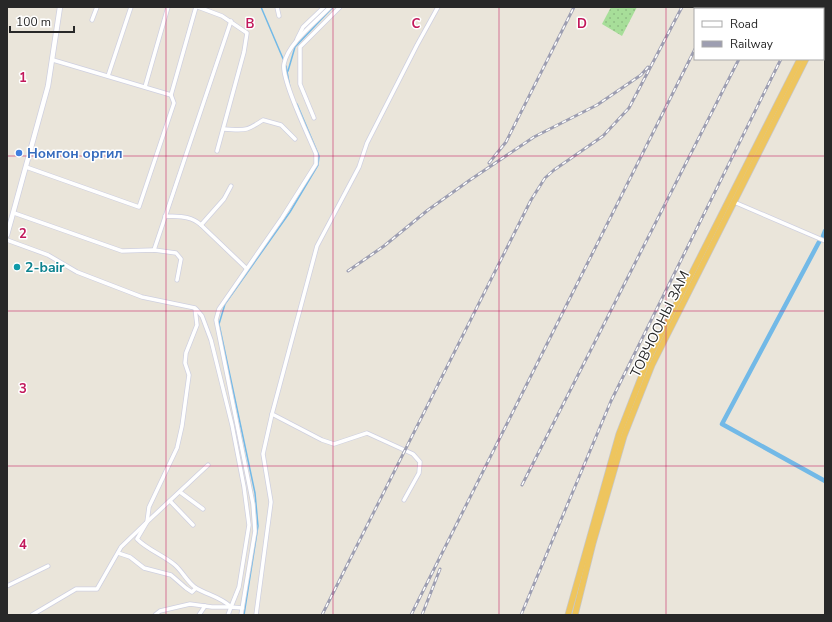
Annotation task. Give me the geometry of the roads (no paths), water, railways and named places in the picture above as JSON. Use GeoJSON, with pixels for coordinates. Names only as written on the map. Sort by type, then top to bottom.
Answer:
{"type":"FeatureCollection","features":[{"type":"Feature","properties":{"kind":"highway","name":"ТОВЧООНЫ ЗАМ"},"geometry":{"type":"LineString","coordinates":[[568,615],[619,434],[647,362],[799,60]]}},
{"type":"Feature","properties":{"kind":"highway","name":"ТОВЧООНЫ ЗАМ"},"geometry":{"type":"LineString","coordinates":[[575,615],[595,536],[624,436],[652,365],[805,60]]}},
{"type":"Feature","properties":{"kind":"main road"},"geometry":{"type":"LineString","coordinates":[[7,235],[48,86],[60,7]]}},
{"type":"Feature","properties":{"kind":"street"},"geometry":{"type":"LineString","coordinates":[[92,20],[96,7]]}},
{"type":"Feature","properties":{"kind":"street"},"geometry":{"type":"LineString","coordinates":[[108,76],[131,7]]}},
{"type":"Feature","properties":{"kind":"street"},"geometry":{"type":"LineString","coordinates":[[145,87],[168,7]]}},
{"type":"Feature","properties":{"kind":"street"},"geometry":{"type":"LineString","coordinates":[[26,167],[139,207],[174,103],[171,95],[197,7],[222,16],[247,33],[244,52],[217,151]]}},
{"type":"Feature","properties":{"kind":"street"},"geometry":{"type":"LineString","coordinates":[[277,7],[278,16]]}},
{"type":"Feature","properties":{"kind":"street"},"geometry":{"type":"LineString","coordinates":[[241,615],[255,524],[253,504],[216,320],[219,309],[282,218],[317,160],[316,154],[290,90],[284,65],[303,27],[324,7]]}},
{"type":"Feature","properties":{"kind":"street"},"geometry":{"type":"LineString","coordinates":[[296,42],[330,7]]}},
{"type":"Feature","properties":{"kind":"street"},"geometry":{"type":"LineString","coordinates":[[314,118],[300,84],[300,47],[340,7]]}},
{"type":"Feature","properties":{"kind":"street"},"geometry":{"type":"LineString","coordinates":[[256,615],[271,502],[263,454],[272,414],[318,246],[359,167],[371,136],[438,7]]}},
{"type":"Feature","properties":{"kind":"street"},"geometry":{"type":"LineString","coordinates":[[154,250],[231,21]]}},
{"type":"Feature","properties":{"kind":"street"},"geometry":{"type":"LineString","coordinates":[[52,60],[171,95]]}},
{"type":"Feature","properties":{"kind":"street"},"geometry":{"type":"LineString","coordinates":[[224,129],[246,130],[253,128],[263,120],[281,125],[295,139]]}},
{"type":"Feature","properties":{"kind":"street"},"geometry":{"type":"LineString","coordinates":[[201,225],[224,199],[232,186]]}},
{"type":"Feature","properties":{"kind":"street"},"geometry":{"type":"LineString","coordinates":[[734,202],[825,241]]}},
{"type":"Feature","properties":{"kind":"street"},"geometry":{"type":"LineString","coordinates":[[14,214],[122,251],[154,250],[176,253],[181,259],[177,280]]}},
{"type":"Feature","properties":{"kind":"street"},"geometry":{"type":"LineString","coordinates":[[165,216],[188,217],[195,220],[246,268]]}},
{"type":"Feature","properties":{"kind":"street"},"geometry":{"type":"LineString","coordinates":[[7,240],[48,255],[78,272],[142,297],[195,308],[202,316],[211,340],[232,425],[244,487],[249,525],[239,587],[228,615]]}},
{"type":"Feature","properties":{"kind":"street"},"geometry":{"type":"LineString","coordinates":[[195,308],[196,325],[186,353],[186,363],[189,375],[182,426],[169,466],[149,507],[146,522],[137,539],[142,544],[175,565],[190,584],[219,597],[232,607]]}},
{"type":"Feature","properties":{"kind":"street"},"geometry":{"type":"LineString","coordinates":[[272,414],[322,440],[334,444],[367,433],[413,454],[420,462],[419,473],[404,500]]}},
{"type":"Feature","properties":{"kind":"street"},"geometry":{"type":"LineString","coordinates":[[32,615],[76,589],[97,589],[122,547],[146,522],[208,465]]}},
{"type":"Feature","properties":{"kind":"street"},"geometry":{"type":"LineString","coordinates":[[180,492],[203,509]]}},
{"type":"Feature","properties":{"kind":"street"},"geometry":{"type":"LineString","coordinates":[[170,501],[193,525]]}},
{"type":"Feature","properties":{"kind":"street"},"geometry":{"type":"LineString","coordinates":[[118,553],[130,557],[144,568],[171,575],[192,592],[196,588]]}},
{"type":"Feature","properties":{"kind":"street"},"geometry":{"type":"LineString","coordinates":[[7,586],[48,566]]}},
{"type":"Feature","properties":{"kind":"street"},"geometry":{"type":"LineString","coordinates":[[155,615],[160,611],[190,604],[242,608]]}},
{"type":"Feature","properties":{"kind":"street"},"geometry":{"type":"LineString","coordinates":[[199,615],[205,606]]}},
{"type":"Feature","properties":{"kind":"waterway"},"geometry":{"type":"LineString","coordinates":[[261,7],[284,61]]}},
{"type":"Feature","properties":{"kind":"waterway"},"geometry":{"type":"LineString","coordinates":[[288,71],[295,47],[333,7]]}},
{"type":"Feature","properties":{"kind":"waterway"},"geometry":{"type":"LineString","coordinates":[[286,66],[290,88]]}},
{"type":"Feature","properties":{"kind":"waterway"},"geometry":{"type":"LineString","coordinates":[[244,615],[258,526],[255,493],[219,324],[225,304],[290,212],[318,165],[319,156],[297,104]]}},
{"type":"Feature","properties":{"kind":"waterway"},"geometry":{"type":"LineString","coordinates":[[823,236],[825,231]]}},
{"type":"Feature","properties":{"kind":"waterway"},"geometry":{"type":"LineString","coordinates":[[819,242],[722,424],[825,481]]}},
{"type":"Feature","properties":{"kind":"railway"},"geometry":{"type":"LineString","coordinates":[[489,163],[506,142],[574,7]]}},
{"type":"Feature","properties":{"kind":"railway"},"geometry":{"type":"LineString","coordinates":[[322,615],[531,200],[545,178],[554,170],[603,136],[629,108],[682,7]]}},
{"type":"Feature","properties":{"kind":"railway"},"geometry":{"type":"LineString","coordinates":[[411,615],[694,51]]}},
{"type":"Feature","properties":{"kind":"railway"},"geometry":{"type":"LineString","coordinates":[[522,485],[738,60]]}},
{"type":"Feature","properties":{"kind":"railway"},"geometry":{"type":"LineString","coordinates":[[521,615],[611,401],[781,60]]}},
{"type":"Feature","properties":{"kind":"railway"},"geometry":{"type":"LineString","coordinates":[[348,271],[384,246],[428,210],[470,180],[534,137],[597,105],[641,75],[648,67]]}},
{"type":"Feature","properties":{"kind":"railway"},"geometry":{"type":"LineString","coordinates":[[422,615],[440,569]]}},
{"type":"Feature","properties":{"kind":"place","name":"Номгон оргил"},"geometry":{"type":"Point","coordinates":[19,153]}},
{"type":"Feature","properties":{"kind":"place","name":"2-bair"},"geometry":{"type":"Point","coordinates":[17,267]}}]}
